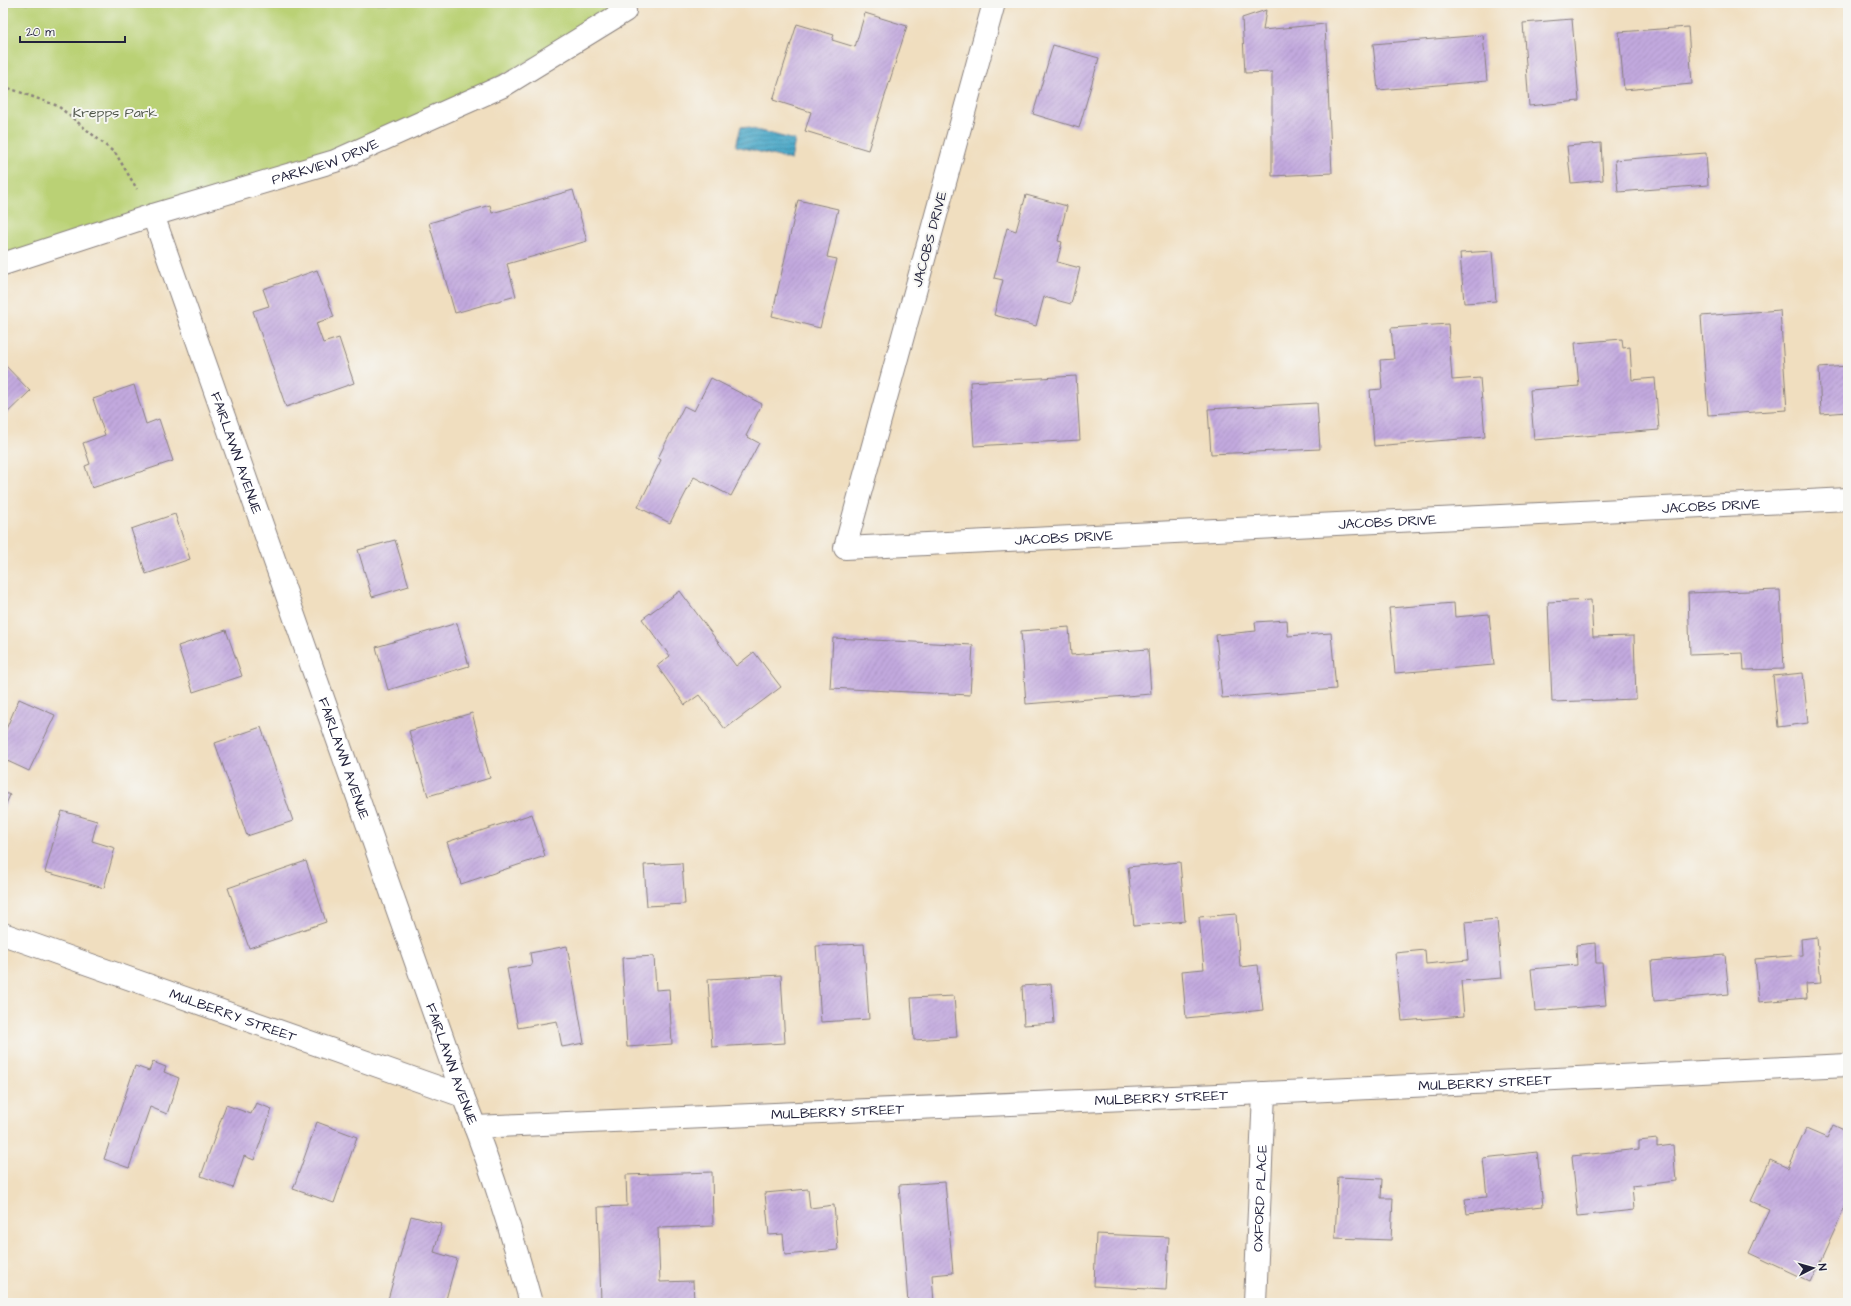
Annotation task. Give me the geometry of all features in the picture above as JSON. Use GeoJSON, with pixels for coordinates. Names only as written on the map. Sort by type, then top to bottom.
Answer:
{"type":"FeatureCollection","features":[{"type":"Feature","properties":{"kind":"street","name":"JACOBS DRIVE"},"geometry":{"type":"LineString","coordinates":[[994,3],[845,548],[1848,499]]}},
{"type":"Feature","properties":{"kind":"street","name":"PARKVIEW DRIVE"},"geometry":{"type":"LineString","coordinates":[[3,264],[153,215],[335,160],[503,86],[625,11]]}},
{"type":"Feature","properties":{"kind":"street","name":"FAIRLAWN AVENUE"},"geometry":{"type":"LineString","coordinates":[[153,215],[475,1127],[520,1264],[531,1303]]}},
{"type":"Feature","properties":{"kind":"street","name":"MULBERRY STREET"},"geometry":{"type":"LineString","coordinates":[[3,934],[463,1096]]}},
{"type":"Feature","properties":{"kind":"street","name":"MULBERRY STREET"},"geometry":{"type":"LineString","coordinates":[[475,1127],[1264,1093],[1848,1065]]}},
{"type":"Feature","properties":{"kind":"street","name":"OXFORD PLACE"},"geometry":{"type":"LineString","coordinates":[[1255,1303],[1264,1093]]}},
{"type":"Feature","properties":{"kind":"path"},"geometry":{"type":"LineString","coordinates":[[3,86],[58,106],[116,154],[153,215]]}},
{"type":"Feature","properties":{"kind":"green space","name":"Krepps Park"},"geometry":{"type":"Polygon","coordinates":[[[3,3],[631,3],[625,11],[335,161],[3,264],[3,3]]]}},
{"type":"Feature","properties":{"kind":"water"},"geometry":{"type":"Polygon","coordinates":[[[741,126],[795,140],[791,160],[736,146],[741,126]]]}},
{"type":"Feature","properties":{"kind":"building"},"geometry":{"type":"Polygon","coordinates":[[[1266,10],[1263,30],[1325,24],[1332,173],[1272,176],[1272,72],[1245,73],[1242,18],[1266,10]]]}},
{"type":"Feature","properties":{"kind":"building"},"geometry":{"type":"Polygon","coordinates":[[[865,13],[907,26],[868,150],[805,131],[811,112],[773,100],[797,24],[834,35],[832,40],[855,47],[865,13]]]}},
{"type":"Feature","properties":{"kind":"building"},"geometry":{"type":"Polygon","coordinates":[[[1572,19],[1579,101],[1529,106],[1523,23],[1572,19]]]}},
{"type":"Feature","properties":{"kind":"building"},"geometry":{"type":"Polygon","coordinates":[[[1688,27],[1692,84],[1624,90],[1619,32],[1688,27]]]}},
{"type":"Feature","properties":{"kind":"building"},"geometry":{"type":"Polygon","coordinates":[[[1483,35],[1487,81],[1378,90],[1373,44],[1483,35]]]}},
{"type":"Feature","properties":{"kind":"building"},"geometry":{"type":"Polygon","coordinates":[[[1053,45],[1099,58],[1079,128],[1033,114],[1053,45]]]}},
{"type":"Feature","properties":{"kind":"building"},"geometry":{"type":"Polygon","coordinates":[[[1601,143],[1603,180],[1571,183],[1567,146],[1601,143]]]}},
{"type":"Feature","properties":{"kind":"building"},"geometry":{"type":"Polygon","coordinates":[[[1706,153],[1708,185],[1618,192],[1615,160],[1706,153]]]}},
{"type":"Feature","properties":{"kind":"building"},"geometry":{"type":"Polygon","coordinates":[[[573,190],[587,241],[507,264],[516,296],[455,313],[429,223],[490,205],[492,213],[573,190]]]}},
{"type":"Feature","properties":{"kind":"building"},"geometry":{"type":"Polygon","coordinates":[[[1026,195],[1067,206],[1058,241],[1062,242],[1057,262],[1080,268],[1071,304],[1044,297],[1036,326],[994,315],[1003,280],[994,278],[1007,228],[1016,231],[1026,195]]]}},
{"type":"Feature","properties":{"kind":"building"},"geometry":{"type":"Polygon","coordinates":[[[798,200],[838,209],[827,257],[837,259],[820,328],[772,316],[798,200]]]}},
{"type":"Feature","properties":{"kind":"building"},"geometry":{"type":"Polygon","coordinates":[[[1492,251],[1496,301],[1464,303],[1460,253],[1492,251]]]}},
{"type":"Feature","properties":{"kind":"building"},"geometry":{"type":"Polygon","coordinates":[[[317,270],[334,317],[316,323],[323,343],[339,338],[354,383],[286,407],[253,311],[269,306],[263,289],[317,270]]]}},
{"type":"Feature","properties":{"kind":"building"},"geometry":{"type":"Polygon","coordinates":[[[1780,310],[1787,410],[1708,415],[1701,316],[1780,310]]]}},
{"type":"Feature","properties":{"kind":"building"},"geometry":{"type":"Polygon","coordinates":[[[1448,324],[1452,380],[1480,378],[1485,437],[1374,446],[1370,390],[1382,389],[1380,360],[1394,359],[1391,328],[1448,324]]]}},
{"type":"Feature","properties":{"kind":"building"},"geometry":{"type":"Polygon","coordinates":[[[1622,339],[1623,348],[1630,347],[1632,380],[1655,378],[1659,430],[1534,440],[1530,390],[1579,386],[1575,343],[1622,339]]]}},
{"type":"Feature","properties":{"kind":"building"},"geometry":{"type":"Polygon","coordinates":[[[3,363],[30,391],[3,417],[3,363]]]}},
{"type":"Feature","properties":{"kind":"building"},"geometry":{"type":"Polygon","coordinates":[[[1848,366],[1848,412],[1821,414],[1819,368],[1848,366]]]}},
{"type":"Feature","properties":{"kind":"building"},"geometry":{"type":"Polygon","coordinates":[[[1076,376],[1080,440],[974,446],[970,382],[1076,376]]]}},
{"type":"Feature","properties":{"kind":"building"},"geometry":{"type":"Polygon","coordinates":[[[711,378],[762,404],[746,436],[759,443],[731,496],[694,477],[670,523],[638,507],[661,460],[658,458],[684,406],[694,411],[711,378]]]}},
{"type":"Feature","properties":{"kind":"building"},"geometry":{"type":"Polygon","coordinates":[[[134,385],[146,424],[159,419],[173,461],[92,488],[85,466],[90,464],[83,443],[105,435],[93,399],[134,385]]]}},
{"type":"Feature","properties":{"kind":"building"},"geometry":{"type":"Polygon","coordinates":[[[1317,403],[1320,449],[1211,454],[1208,409],[1317,403]]]}},
{"type":"Feature","properties":{"kind":"building"},"geometry":{"type":"Polygon","coordinates":[[[175,514],[190,559],[146,574],[131,529],[175,514]]]}},
{"type":"Feature","properties":{"kind":"building"},"geometry":{"type":"Polygon","coordinates":[[[395,540],[409,586],[372,597],[358,550],[395,540]]]}},
{"type":"Feature","properties":{"kind":"building"},"geometry":{"type":"Polygon","coordinates":[[[1780,590],[1784,669],[1744,670],[1743,653],[1690,655],[1688,593],[1780,590]]]}},
{"type":"Feature","properties":{"kind":"building"},"geometry":{"type":"Polygon","coordinates":[[[680,591],[736,666],[754,652],[781,687],[725,729],[699,695],[685,705],[657,666],[670,656],[642,619],[680,591]]]}},
{"type":"Feature","properties":{"kind":"building"},"geometry":{"type":"Polygon","coordinates":[[[1591,600],[1593,637],[1634,636],[1636,699],[1552,702],[1548,602],[1591,600]]]}},
{"type":"Feature","properties":{"kind":"building"},"geometry":{"type":"Polygon","coordinates":[[[1454,603],[1455,617],[1489,614],[1494,665],[1395,673],[1389,608],[1454,603]]]}},
{"type":"Feature","properties":{"kind":"building"},"geometry":{"type":"Polygon","coordinates":[[[1287,620],[1288,636],[1331,633],[1336,689],[1222,698],[1216,635],[1256,631],[1255,622],[1287,620]]]}},
{"type":"Feature","properties":{"kind":"building"},"geometry":{"type":"Polygon","coordinates":[[[457,623],[469,666],[388,690],[376,647],[457,623]]]}},
{"type":"Feature","properties":{"kind":"building"},"geometry":{"type":"Polygon","coordinates":[[[1069,627],[1071,655],[1148,649],[1151,694],[1026,704],[1021,631],[1069,627]]]}},
{"type":"Feature","properties":{"kind":"building"},"geometry":{"type":"Polygon","coordinates":[[[226,630],[242,676],[193,692],[178,646],[226,630]]]}},
{"type":"Feature","properties":{"kind":"building"},"geometry":{"type":"Polygon","coordinates":[[[833,638],[973,645],[970,695],[830,688],[833,638]]]}},
{"type":"Feature","properties":{"kind":"building"},"geometry":{"type":"Polygon","coordinates":[[[1803,673],[1808,723],[1778,727],[1773,676],[1803,673]]]}},
{"type":"Feature","properties":{"kind":"building"},"geometry":{"type":"Polygon","coordinates":[[[19,699],[55,715],[29,771],[3,759],[3,736],[19,699]]]}},
{"type":"Feature","properties":{"kind":"building"},"geometry":{"type":"Polygon","coordinates":[[[472,713],[490,778],[428,796],[409,731],[472,713]]]}},
{"type":"Feature","properties":{"kind":"building"},"geometry":{"type":"Polygon","coordinates":[[[261,727],[293,821],[247,836],[215,743],[261,727]]]}},
{"type":"Feature","properties":{"kind":"building"},"geometry":{"type":"Polygon","coordinates":[[[3,792],[10,795],[3,811],[3,792]]]}},
{"type":"Feature","properties":{"kind":"building"},"geometry":{"type":"Polygon","coordinates":[[[62,811],[97,821],[92,841],[115,848],[104,888],[45,872],[62,811]]]}},
{"type":"Feature","properties":{"kind":"building"},"geometry":{"type":"Polygon","coordinates":[[[532,814],[545,856],[461,884],[447,842],[532,814]]]}},
{"type":"Feature","properties":{"kind":"building"},"geometry":{"type":"Polygon","coordinates":[[[306,861],[326,922],[249,948],[228,888],[306,861]]]}},
{"type":"Feature","properties":{"kind":"building"},"geometry":{"type":"Polygon","coordinates":[[[1180,862],[1185,921],[1134,926],[1128,867],[1180,862]]]}},
{"type":"Feature","properties":{"kind":"building"},"geometry":{"type":"Polygon","coordinates":[[[682,863],[685,904],[647,906],[644,865],[682,863]]]}},
{"type":"Feature","properties":{"kind":"building"},"geometry":{"type":"Polygon","coordinates":[[[1236,914],[1240,967],[1258,965],[1263,1010],[1186,1018],[1182,971],[1204,969],[1199,917],[1236,914]]]}},
{"type":"Feature","properties":{"kind":"building"},"geometry":{"type":"Polygon","coordinates":[[[1497,919],[1502,978],[1461,981],[1464,1016],[1402,1021],[1395,953],[1425,950],[1426,964],[1468,960],[1465,922],[1497,919]]]}},
{"type":"Feature","properties":{"kind":"building"},"geometry":{"type":"Polygon","coordinates":[[[1817,937],[1821,983],[1806,984],[1807,998],[1759,1002],[1755,959],[1802,955],[1801,939],[1817,937]]]}},
{"type":"Feature","properties":{"kind":"building"},"geometry":{"type":"Polygon","coordinates":[[[1595,943],[1596,963],[1602,963],[1606,1005],[1535,1011],[1531,969],[1577,965],[1576,945],[1595,943]]]}},
{"type":"Feature","properties":{"kind":"building"},"geometry":{"type":"Polygon","coordinates":[[[864,944],[869,1019],[821,1022],[816,946],[864,944]]]}},
{"type":"Feature","properties":{"kind":"building"},"geometry":{"type":"Polygon","coordinates":[[[567,946],[584,1043],[562,1047],[557,1021],[518,1028],[507,969],[532,965],[530,953],[567,946]]]}},
{"type":"Feature","properties":{"kind":"building"},"geometry":{"type":"Polygon","coordinates":[[[1725,955],[1729,994],[1654,1001],[1651,961],[1725,955]]]}},
{"type":"Feature","properties":{"kind":"building"},"geometry":{"type":"Polygon","coordinates":[[[654,956],[656,990],[669,989],[672,1044],[627,1047],[622,958],[654,956]]]}},
{"type":"Feature","properties":{"kind":"building"},"geometry":{"type":"Polygon","coordinates":[[[781,975],[785,1043],[712,1047],[708,979],[781,975]]]}},
{"type":"Feature","properties":{"kind":"building"},"geometry":{"type":"Polygon","coordinates":[[[1051,984],[1054,1023],[1024,1025],[1022,986],[1051,984]]]}},
{"type":"Feature","properties":{"kind":"building"},"geometry":{"type":"Polygon","coordinates":[[[954,996],[957,1037],[914,1040],[911,998],[954,996]]]}},
{"type":"Feature","properties":{"kind":"building"},"geometry":{"type":"Polygon","coordinates":[[[3,1028],[6,1029],[3,1038],[3,1028]]]}},
{"type":"Feature","properties":{"kind":"building"},"geometry":{"type":"Polygon","coordinates":[[[153,1062],[166,1067],[164,1072],[179,1078],[167,1114],[150,1107],[129,1168],[104,1159],[135,1066],[149,1071],[153,1062]]]}},
{"type":"Feature","properties":{"kind":"building"},"geometry":{"type":"Polygon","coordinates":[[[256,1103],[272,1109],[254,1160],[244,1156],[233,1188],[201,1176],[226,1105],[251,1114],[256,1103]]]}},
{"type":"Feature","properties":{"kind":"building"},"geometry":{"type":"Polygon","coordinates":[[[317,1122],[357,1137],[334,1203],[293,1189],[317,1122]]]}},
{"type":"Feature","properties":{"kind":"building"},"geometry":{"type":"Polygon","coordinates":[[[1833,1125],[1848,1132],[1848,1201],[1811,1282],[1749,1253],[1769,1209],[1751,1201],[1770,1160],[1788,1168],[1806,1129],[1827,1138],[1833,1125]]]}},
{"type":"Feature","properties":{"kind":"building"},"geometry":{"type":"Polygon","coordinates":[[[1657,1139],[1657,1147],[1673,1145],[1676,1181],[1632,1186],[1634,1210],[1578,1216],[1572,1156],[1639,1149],[1639,1141],[1657,1139]]]}},
{"type":"Feature","properties":{"kind":"building"},"geometry":{"type":"Polygon","coordinates":[[[1537,1152],[1543,1206],[1467,1214],[1465,1199],[1487,1197],[1483,1158],[1537,1152]]]}},
{"type":"Feature","properties":{"kind":"building"},"geometry":{"type":"Polygon","coordinates":[[[712,1172],[713,1226],[658,1228],[660,1282],[693,1281],[694,1302],[601,1303],[598,1207],[627,1206],[626,1175],[712,1172]]]}},
{"type":"Feature","properties":{"kind":"building"},"geometry":{"type":"Polygon","coordinates":[[[1338,1177],[1382,1179],[1381,1198],[1393,1198],[1391,1240],[1335,1238],[1338,1177]]]}},
{"type":"Feature","properties":{"kind":"building"},"geometry":{"type":"Polygon","coordinates":[[[945,1182],[953,1273],[932,1275],[934,1303],[908,1303],[899,1185],[945,1182]]]}},
{"type":"Feature","properties":{"kind":"building"},"geometry":{"type":"Polygon","coordinates":[[[808,1189],[810,1208],[834,1205],[838,1250],[785,1255],[783,1234],[769,1235],[765,1193],[808,1189]]]}},
{"type":"Feature","properties":{"kind":"building"},"geometry":{"type":"Polygon","coordinates":[[[411,1216],[442,1224],[434,1252],[457,1259],[445,1303],[387,1303],[411,1216]]]}},
{"type":"Feature","properties":{"kind":"building"},"geometry":{"type":"Polygon","coordinates":[[[1096,1234],[1169,1237],[1166,1290],[1094,1286],[1096,1234]]]}}]}
